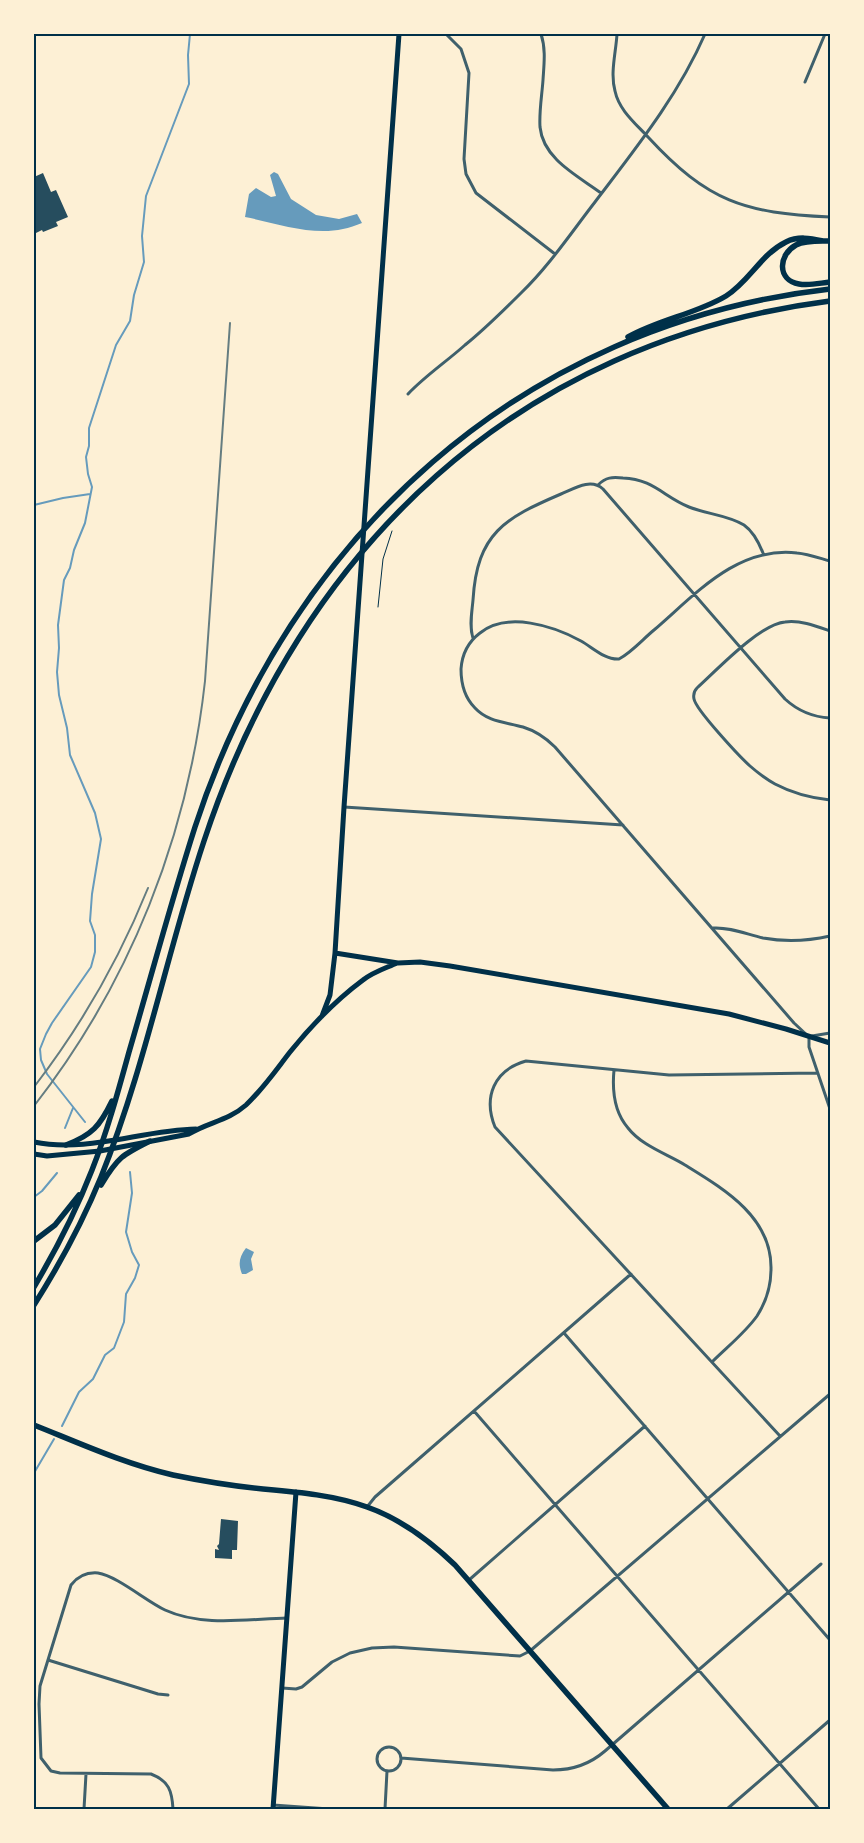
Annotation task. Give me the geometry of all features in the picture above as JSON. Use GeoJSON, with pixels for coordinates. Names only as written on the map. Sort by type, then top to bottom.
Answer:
{"type":"FeatureCollection","features":[{"type":"Feature","properties":{"kind":"highway"},"geometry":{"type":"LineString","coordinates":[[34,1287],[62,1237],[100,1151],[185,860],[224,753],[251,696],[286,636],[319,586],[366,528],[418,475],[466,434],[530,390],[643,328],[709,305],[727,295],[743,283],[771,252],[783,244],[801,238],[823,241]]}},
{"type":"Feature","properties":{"kind":"highway"},"geometry":{"type":"LineString","coordinates":[[830,241],[804,242],[790,249],[782,260],[782,270],[788,279],[798,284],[830,282]]}},
{"type":"Feature","properties":{"kind":"highway"},"geometry":{"type":"LineString","coordinates":[[600,352],[661,327],[716,310],[766,298],[830,288]]}},
{"type":"Feature","properties":{"kind":"highway"},"geometry":{"type":"LineString","coordinates":[[34,1305],[65,1253],[90,1201],[115,1140],[198,857],[230,770],[254,717],[286,659],[327,595],[365,547],[421,489],[469,449],[517,414],[573,382],[637,351],[707,327],[765,312],[830,301]]}},
{"type":"Feature","properties":{"kind":"highway"},"geometry":{"type":"LineString","coordinates":[[66,1145],[83,1138],[95,1129],[102,1121],[119,1088]]}},
{"type":"Feature","properties":{"kind":"highway"},"geometry":{"type":"LineString","coordinates":[[90,1201],[112,1166],[128,1152],[150,1141]]}},
{"type":"Feature","properties":{"kind":"highway"},"geometry":{"type":"LineString","coordinates":[[34,1241],[55,1224],[85,1187]]}},
{"type":"Feature","properties":{"kind":"highway"},"geometry":{"type":"LineString","coordinates":[[34,1425],[137,1465],[228,1484],[328,1497],[368,1507],[389,1516],[423,1537],[455,1565],[668,1809]]}},
{"type":"Feature","properties":{"kind":"highway"},"geometry":{"type":"LineString","coordinates":[[34,1432],[44,1429]]}},
{"type":"Feature","properties":{"kind":"main road"},"geometry":{"type":"LineString","coordinates":[[322,1016],[330,995],[335,953],[399,34]]}},
{"type":"Feature","properties":{"kind":"main road"},"geometry":{"type":"LineString","coordinates":[[335,953],[398,963],[420,962],[450,966],[721,1013],[776,1026],[830,1043]]}},
{"type":"Feature","properties":{"kind":"main road"},"geometry":{"type":"LineString","coordinates":[[34,1154],[47,1156],[100,1151],[189,1134],[197,1129],[221,1121],[246,1104],[266,1084],[305,1033],[322,1016],[364,979],[398,963]]}},
{"type":"Feature","properties":{"kind":"main road"},"geometry":{"type":"LineString","coordinates":[[34,1142],[66,1145],[115,1140],[172,1130],[197,1129]]}},
{"type":"Feature","properties":{"kind":"main road"},"geometry":{"type":"LineString","coordinates":[[273,1807],[296,1492]]}},
{"type":"Feature","properties":{"kind":"street"},"geometry":{"type":"LineString","coordinates":[[446,34],[461,49],[469,70],[464,159],[469,181],[476,193],[484,200],[555,254]]}},
{"type":"Feature","properties":{"kind":"street"},"geometry":{"type":"LineString","coordinates":[[541,34],[545,54],[540,122],[543,139],[550,152],[559,161],[601,194]]}},
{"type":"Feature","properties":{"kind":"street"},"geometry":{"type":"LineString","coordinates":[[617,34],[613,77],[615,94],[624,110],[645,134],[686,175],[726,199],[742,205],[768,212],[830,218]]}},
{"type":"Feature","properties":{"kind":"street"},"geometry":{"type":"LineString","coordinates":[[408,394],[424,378],[465,346],[523,292],[555,254],[676,92],[705,34]]}},
{"type":"Feature","properties":{"kind":"street"},"geometry":{"type":"LineString","coordinates":[[805,82],[825,34]]}},
{"type":"Feature","properties":{"kind":"street"},"geometry":{"type":"LineString","coordinates":[[598,485],[606,478],[612,477],[628,478],[649,483],[685,505],[743,525],[757,539],[763,553]]}},
{"type":"Feature","properties":{"kind":"street"},"geometry":{"type":"LineString","coordinates":[[473,638],[471,629],[475,576],[480,558],[493,536],[510,519],[525,510],[592,483],[598,485],[785,699],[796,708],[808,714],[830,718]]}},
{"type":"Feature","properties":{"kind":"street"},"geometry":{"type":"LineString","coordinates":[[830,562],[797,552],[763,553],[730,567],[624,655],[616,659],[570,636],[545,628],[512,622],[493,625],[473,638],[464,654],[461,668],[463,688],[472,704],[481,714],[493,721],[522,727],[546,739],[794,1023],[809,1037],[809,1047],[830,1109]]}},
{"type":"Feature","properties":{"kind":"street"},"geometry":{"type":"LineString","coordinates":[[830,631],[801,622],[783,622],[762,631],[697,688],[694,695],[695,702],[736,751],[757,772],[791,791],[830,800]]}},
{"type":"Feature","properties":{"kind":"street"},"geometry":{"type":"LineString","coordinates":[[344,807],[623,825]]}},
{"type":"Feature","properties":{"kind":"street"},"geometry":{"type":"LineString","coordinates":[[713,928],[728,929],[764,938],[786,940],[804,940],[830,936]]}},
{"type":"Feature","properties":{"kind":"street"},"geometry":{"type":"LineString","coordinates":[[809,1037],[830,1033]]}},
{"type":"Feature","properties":{"kind":"street"},"geometry":{"type":"LineString","coordinates":[[780,1436],[495,1126],[490,1110],[491,1093],[498,1079],[511,1066],[526,1061],[669,1075],[817,1073]]}},
{"type":"Feature","properties":{"kind":"street"},"geometry":{"type":"LineString","coordinates":[[614,1070],[615,1102],[622,1120],[630,1130],[639,1138],[734,1198],[751,1213],[766,1238],[771,1264],[770,1282],[766,1298],[748,1327],[712,1362]]}},
{"type":"Feature","properties":{"kind":"street"},"geometry":{"type":"LineString","coordinates":[[368,1507],[375,1497],[631,1274]]}},
{"type":"Feature","properties":{"kind":"street"},"geometry":{"type":"LineString","coordinates":[[564,1333],[830,1640]]}},
{"type":"Feature","properties":{"kind":"street"},"geometry":{"type":"LineString","coordinates":[[282,1688],[296,1689],[302,1687],[332,1662],[356,1651],[372,1648],[394,1647],[520,1656],[530,1651],[830,1394]]}},
{"type":"Feature","properties":{"kind":"street"},"geometry":{"type":"LineString","coordinates":[[474,1411],[819,1809]]}},
{"type":"Feature","properties":{"kind":"street"},"geometry":{"type":"LineString","coordinates":[[468,1580],[645,1426]]}},
{"type":"Feature","properties":{"kind":"street"},"geometry":{"type":"LineString","coordinates":[[401,1758],[561,1770],[576,1768],[589,1762],[612,1745],[821,1564]]}},
{"type":"Feature","properties":{"kind":"street"},"geometry":{"type":"LineString","coordinates":[[172,1809],[170,1789],[160,1777],[151,1774],[55,1772],[47,1767],[41,1758],[39,1730],[40,1686],[68,1592],[76,1579],[86,1573],[103,1574],[151,1603],[183,1616],[212,1620],[287,1618]]}},
{"type":"Feature","properties":{"kind":"street"},"geometry":{"type":"LineString","coordinates":[[48,1660],[158,1694],[168,1695]]}},
{"type":"Feature","properties":{"kind":"street"},"geometry":{"type":"LineString","coordinates":[[727,1809],[830,1720]]}},
{"type":"Feature","properties":{"kind":"street"},"geometry":{"type":"LineString","coordinates":[[383,1748],[395,1748],[401,1758],[395,1769],[387,1770],[383,1769],[378,1763],[377,1755],[383,1748]]}},
{"type":"Feature","properties":{"kind":"street"},"geometry":{"type":"LineString","coordinates":[[385,1809],[387,1770]]}},
{"type":"Feature","properties":{"kind":"street"},"geometry":{"type":"LineString","coordinates":[[84,1809],[86,1774]]}},
{"type":"Feature","properties":{"kind":"street"},"geometry":{"type":"LineString","coordinates":[[273,1807],[329,1809]]}},
{"type":"Feature","properties":{"kind":"path"},"geometry":{"type":"LineString","coordinates":[[378,607],[383,559],[392,531]]}},
{"type":"Feature","properties":{"kind":"water"},"geometry":{"type":"Polygon","coordinates":[[[274,172],[278,174],[291,199],[316,215],[339,219],[357,214],[362,223],[343,229],[319,231],[294,228],[245,217],[249,194],[256,188],[271,197],[276,196],[270,175],[274,172]]]}},
{"type":"Feature","properties":{"kind":"water"},"geometry":{"type":"Polygon","coordinates":[[[246,1248],[254,1252],[251,1259],[253,1270],[242,1274],[240,1261],[246,1248]]]}},
{"type":"Feature","properties":{"kind":"building"},"geometry":{"type":"Polygon","coordinates":[[[43,173],[51,192],[56,190],[68,217],[56,222],[58,226],[34,234],[34,177],[43,173]]]}},
{"type":"Feature","properties":{"kind":"building"},"geometry":{"type":"Polygon","coordinates":[[[221,1519],[238,1521],[237,1550],[232,1550],[232,1559],[215,1558],[215,1549],[219,1550],[217,1546],[219,1544],[221,1519]]]}},
{"type":"Feature","properties":{"kind":"waterway"},"geometry":{"type":"LineString","coordinates":[[85,1122],[47,1074],[41,1060],[40,1049],[52,1023],[91,967],[95,952],[95,935],[90,921],[92,894],[101,839],[95,813],[70,755],[67,728],[59,695],[57,672],[58,625],[64,580],[85,523],[92,487],[86,457],[89,446],[89,428],[116,345],[130,321],[134,295],[144,262],[142,236],[146,196],[189,84],[188,55],[190,34]]}},
{"type":"Feature","properties":{"kind":"waterway"},"geometry":{"type":"LineString","coordinates":[[34,505],[90,494]]}},
{"type":"Feature","properties":{"kind":"waterway"},"geometry":{"type":"LineString","coordinates":[[65,1128],[73,1108]]}},
{"type":"Feature","properties":{"kind":"waterway"},"geometry":{"type":"LineString","coordinates":[[62,1426],[79,1392],[93,1379],[105,1355],[114,1348],[124,1322],[126,1294],[135,1278],[139,1265],[132,1252],[126,1232],[132,1193],[130,1172]]}},
{"type":"Feature","properties":{"kind":"waterway"},"geometry":{"type":"LineString","coordinates":[[34,1197],[42,1191],[57,1173]]}},
{"type":"Feature","properties":{"kind":"waterway"},"geometry":{"type":"LineString","coordinates":[[34,1473],[54,1439]]}},
{"type":"Feature","properties":{"kind":"railway"},"geometry":{"type":"LineString","coordinates":[[34,1106],[68,1059],[99,1009],[126,958],[149,906],[169,851],[185,796],[197,739],[205,681],[230,323]]}},
{"type":"Feature","properties":{"kind":"railway"},"geometry":{"type":"LineString","coordinates":[[34,1087],[68,1040],[98,992],[125,941],[148,888]]}}]}
